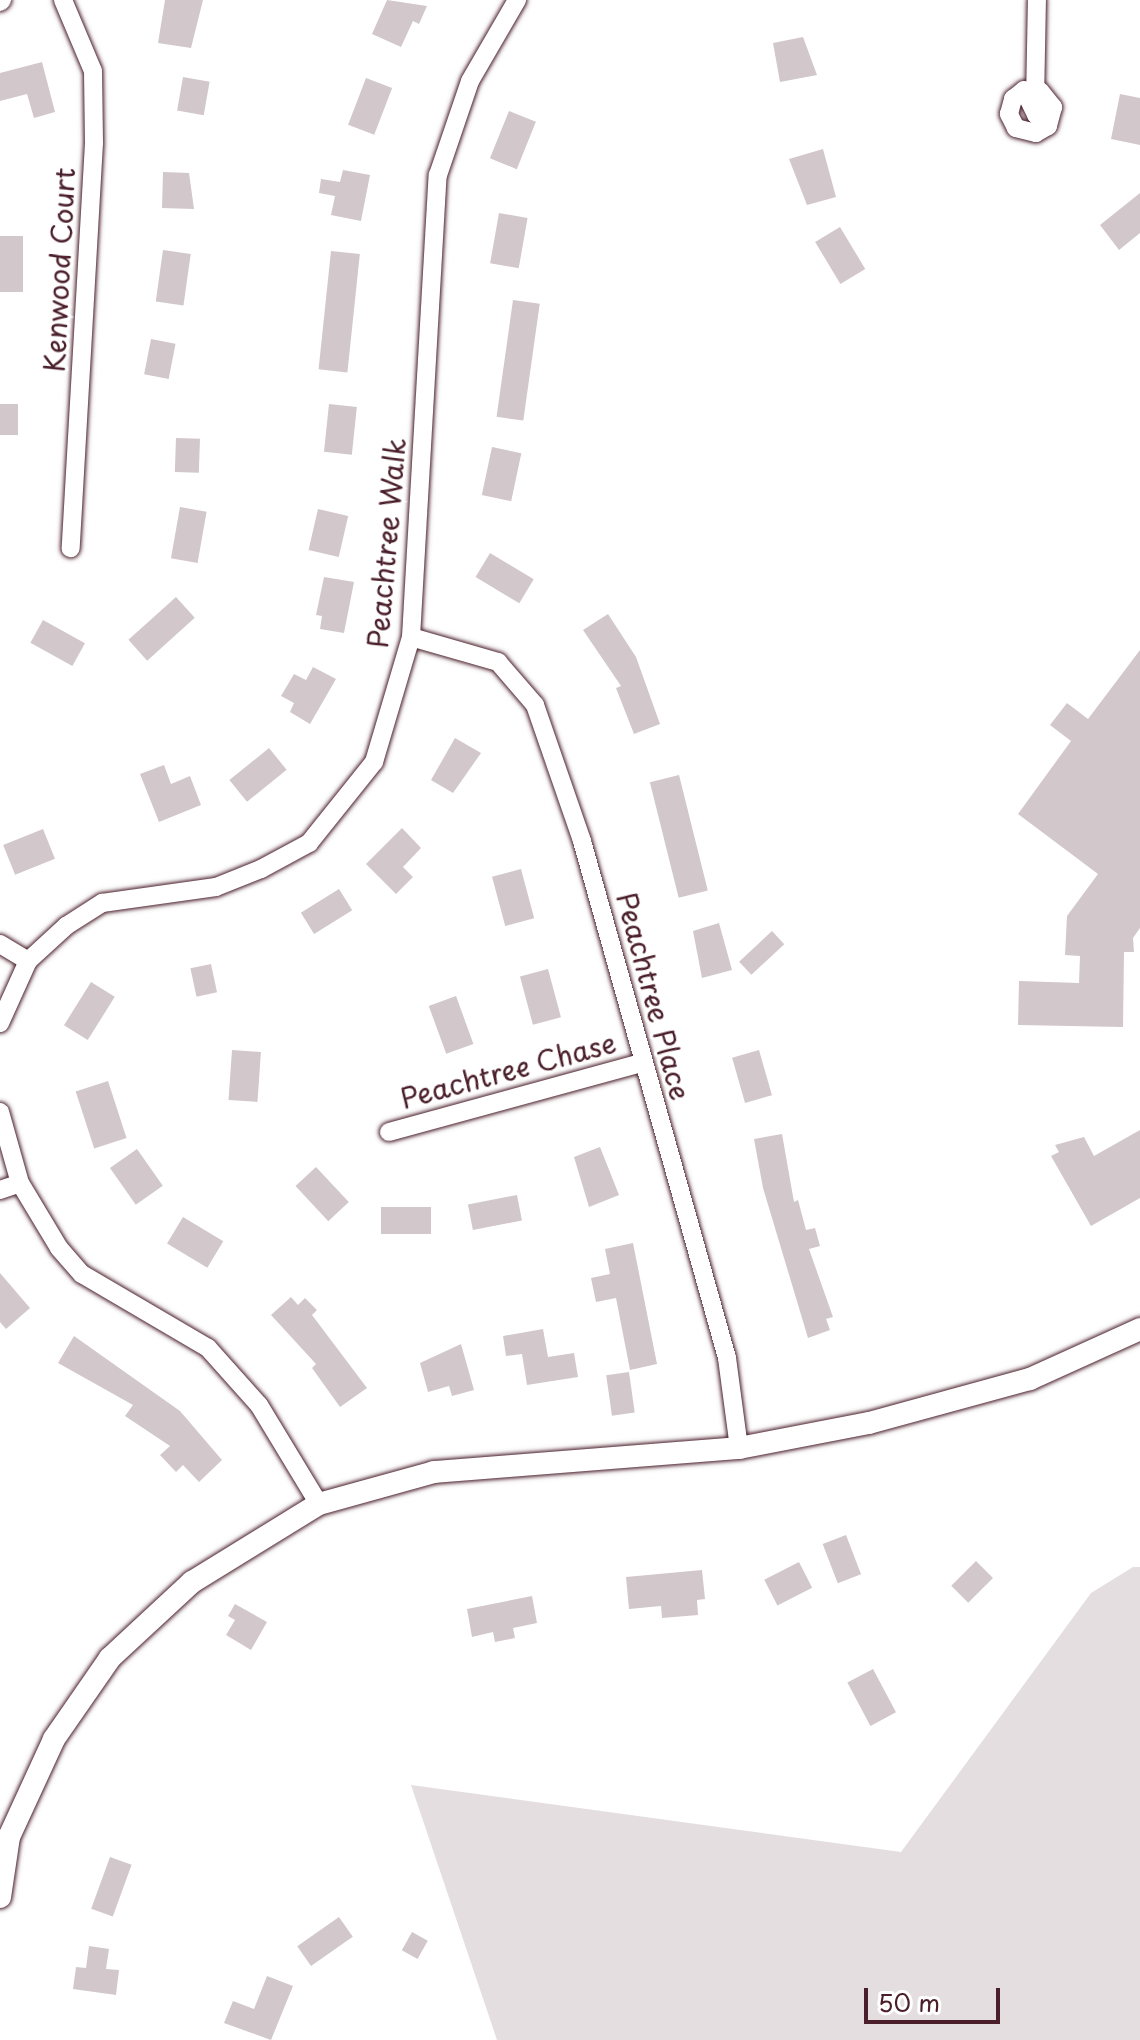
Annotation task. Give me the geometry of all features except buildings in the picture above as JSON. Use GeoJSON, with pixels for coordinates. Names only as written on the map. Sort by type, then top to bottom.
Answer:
{"type":"FeatureCollection","features":[{"type":"Feature","properties":{"kind":"main road"},"geometry":{"type":"LineString","coordinates":[[0,1897],[5,1835],[54,1739],[110,1658],[192,1582],[319,1504],[434,1472],[739,1448],[950,1405],[1030,1379],[1140,1329]]}},
{"type":"Feature","properties":{"kind":"street","name":"Kenwood Court"},"geometry":{"type":"LineString","coordinates":[[63,0],[93,71],[94,143],[71,548]]}},
{"type":"Feature","properties":{"kind":"street","name":"Peachtree Walk"},"geometry":{"type":"LineString","coordinates":[[0,1023],[28,961],[66,926],[102,903],[216,887],[309,843],[374,762],[411,637],[438,175],[470,81],[517,0]]}},
{"type":"Feature","properties":{"kind":"street"},"geometry":{"type":"LineString","coordinates":[[1036,115],[1037,0]]}},
{"type":"Feature","properties":{"kind":"street","name":"Peachtree Place"},"geometry":{"type":"LineString","coordinates":[[411,637],[498,662],[535,705],[582,841],[727,1358],[739,1448]]}},
{"type":"Feature","properties":{"kind":"street"},"geometry":{"type":"LineString","coordinates":[[0,944],[28,961]]}},
{"type":"Feature","properties":{"kind":"street","name":"Peachtree Chase"},"geometry":{"type":"LineString","coordinates":[[389,1132],[642,1063]]}},
{"type":"Feature","properties":{"kind":"street"},"geometry":{"type":"LineString","coordinates":[[0,1112],[20,1183],[59,1248],[82,1274],[208,1348],[259,1405],[319,1504]]}},
{"type":"Feature","properties":{"kind":"street"},"geometry":{"type":"LineString","coordinates":[[0,1190],[20,1183]]}},
{"type":"Feature","properties":{"kind":"shaded area"},"geometry":{"type":"Polygon","coordinates":[[[1133,1567],[1140,1567],[1140,2040],[497,2040],[411,1785],[901,1852],[1091,1593],[1133,1567]]]}}]}
